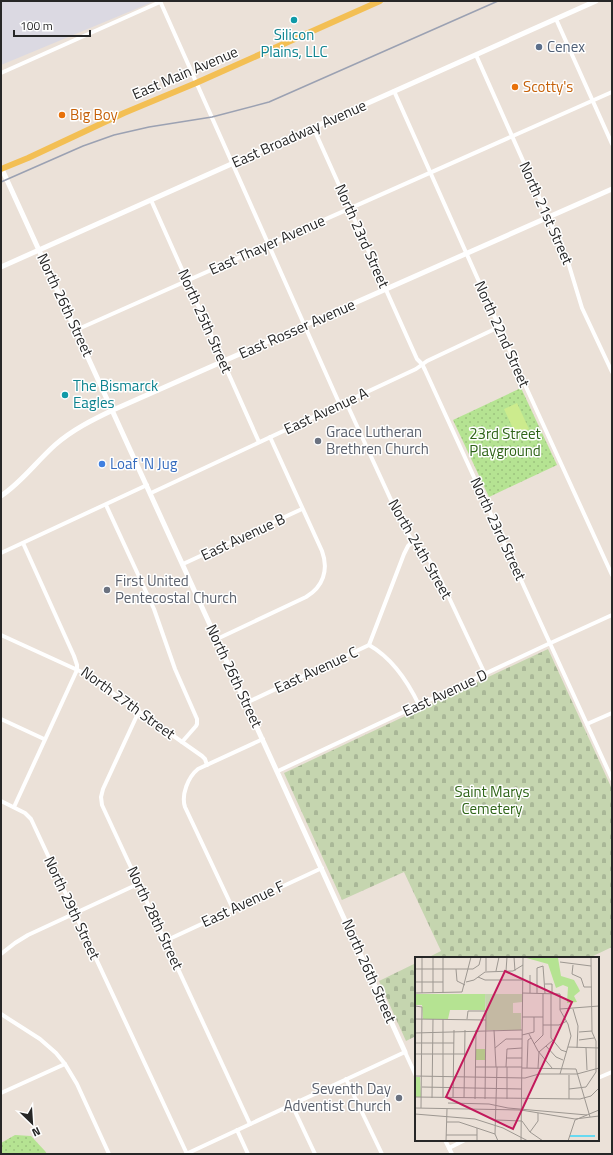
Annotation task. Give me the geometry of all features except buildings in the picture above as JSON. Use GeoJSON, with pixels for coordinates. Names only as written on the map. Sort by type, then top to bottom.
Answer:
{"type":"FeatureCollection","features":[{"type":"Feature","properties":{"kind":"main road","name":"East Main Avenue"},"geometry":{"type":"LineString","coordinates":[[1,168],[66,141],[124,113],[196,83],[380,1]]}},
{"type":"Feature","properties":{"kind":"street","name":"East Broadway Avenue"},"geometry":{"type":"LineString","coordinates":[[1,267],[596,1]]}},
{"type":"Feature","properties":{"kind":"street"},"geometry":{"type":"LineString","coordinates":[[1,73],[160,2],[340,405]]}},
{"type":"Feature","properties":{"kind":"street"},"geometry":{"type":"LineString","coordinates":[[556,19],[612,144]]}},
{"type":"Feature","properties":{"kind":"street","name":"North 21st Street"},"geometry":{"type":"LineString","coordinates":[[476,55],[570,267],[580,302],[612,372]]}},
{"type":"Feature","properties":{"kind":"street","name":"North 22nd Street"},"geometry":{"type":"LineString","coordinates":[[394,91],[612,575]]}},
{"type":"Feature","properties":{"kind":"street","name":"East Thayer Avenue"},"geometry":{"type":"LineString","coordinates":[[76,330],[612,92]]}},
{"type":"Feature","properties":{"kind":"street","name":"North 23rd Street"},"geometry":{"type":"LineString","coordinates":[[313,127],[416,359],[422,364],[612,779]]}},
{"type":"Feature","properties":{"kind":"street","name":"North 26th Street"},"geometry":{"type":"LineString","coordinates":[[1,168],[151,492],[415,1074]]}},
{"type":"Feature","properties":{"kind":"street","name":"East Rosser Avenue"},"geometry":{"type":"LineString","coordinates":[[1,496],[18,483],[47,453],[81,426],[113,410],[612,189]]}},
{"type":"Feature","properties":{"kind":"street","name":"North 25th Street"},"geometry":{"type":"LineString","coordinates":[[151,200],[259,442]]}},
{"type":"Feature","properties":{"kind":"street","name":"East Avenue A"},"geometry":{"type":"LineString","coordinates":[[151,492],[416,369],[427,361],[499,327]]}},
{"type":"Feature","properties":{"kind":"street","name":"North 24th Street"},"geometry":{"type":"LineString","coordinates":[[346,402],[402,524],[437,572],[485,674]]}},
{"type":"Feature","properties":{"kind":"street"},"geometry":{"type":"LineString","coordinates":[[217,640],[312,594],[320,585],[325,574],[324,556],[270,437]]}},
{"type":"Feature","properties":{"kind":"street"},"geometry":{"type":"LineString","coordinates":[[1,553],[147,485]]}},
{"type":"Feature","properties":{"kind":"street"},"geometry":{"type":"LineString","coordinates":[[106,505],[156,614],[177,674],[198,721],[196,726],[182,742]]}},
{"type":"Feature","properties":{"kind":"street","name":"East Avenue B"},"geometry":{"type":"LineString","coordinates":[[183,564],[302,509]]}},
{"type":"Feature","properties":{"kind":"street","name":"East Avenue C"},"geometry":{"type":"LineString","coordinates":[[246,703],[369,645],[404,554],[408,546],[413,541]]}},
{"type":"Feature","properties":{"kind":"street","name":"North 27th Street"},"geometry":{"type":"LineString","coordinates":[[23,543],[74,656],[77,670],[84,673],[202,756],[208,765]]}},
{"type":"Feature","properties":{"kind":"street","name":"East Avenue D"},"geometry":{"type":"LineString","coordinates":[[278,771],[612,615]]}},
{"type":"Feature","properties":{"kind":"street"},"geometry":{"type":"LineString","coordinates":[[1,635],[77,670],[14,807],[1,801]]}},
{"type":"Feature","properties":{"kind":"street"},"geometry":{"type":"LineString","coordinates":[[369,645],[378,651],[397,670],[409,686],[419,705]]}},
{"type":"Feature","properties":{"kind":"street","name":"North 28th Street"},"geometry":{"type":"LineString","coordinates":[[139,711],[103,789],[101,797],[104,809],[250,1124]]}},
{"type":"Feature","properties":{"kind":"street"},"geometry":{"type":"LineString","coordinates":[[587,724],[612,713]]}},
{"type":"Feature","properties":{"kind":"street"},"geometry":{"type":"LineString","coordinates":[[1,719],[44,740]]}},
{"type":"Feature","properties":{"kind":"street"},"geometry":{"type":"LineString","coordinates":[[232,909],[185,807],[183,799],[192,775],[198,769],[263,739]]}},
{"type":"Feature","properties":{"kind":"street","name":"North 29th Street"},"geometry":{"type":"LineString","coordinates":[[14,807],[25,813],[31,820],[187,1154]]}},
{"type":"Feature","properties":{"kind":"street","name":"East Avenue F"},"geometry":{"type":"LineString","coordinates":[[165,941],[322,868]]}},
{"type":"Feature","properties":{"kind":"street"},"geometry":{"type":"LineString","coordinates":[[1,954],[21,939],[138,884]]}},
{"type":"Feature","properties":{"kind":"street"},"geometry":{"type":"LineString","coordinates":[[1,1014],[40,1039],[56,1053],[65,1064],[77,1084],[110,1154]]}},
{"type":"Feature","properties":{"kind":"street"},"geometry":{"type":"LineString","coordinates":[[187,1154],[405,1052]]}},
{"type":"Feature","properties":{"kind":"street"},"geometry":{"type":"LineString","coordinates":[[1,1093],[65,1064]]}},
{"type":"Feature","properties":{"kind":"street"},"geometry":{"type":"LineString","coordinates":[[599,1078],[612,1072]]}},
{"type":"Feature","properties":{"kind":"street"},"geometry":{"type":"LineString","coordinates":[[346,1079],[382,1154]]}},
{"type":"Feature","properties":{"kind":"street"},"geometry":{"type":"LineString","coordinates":[[292,1105],[315,1154]]}},
{"type":"Feature","properties":{"kind":"street"},"geometry":{"type":"LineString","coordinates":[[237,1130],[248,1154]]}},
{"type":"Feature","properties":{"kind":"street"},"geometry":{"type":"LineString","coordinates":[[446,1141],[452,1154]]}},
{"type":"Feature","properties":{"kind":"street"},"geometry":{"type":"LineString","coordinates":[[449,1148],[463,1141]]}},
{"type":"Feature","properties":{"kind":"shaded area"},"geometry":{"type":"Polygon","coordinates":[[[1,1],[155,1],[1,65],[1,1]]]}},
{"type":"Feature","properties":{"kind":"green space","name":"23rd Street Playground"},"geometry":{"type":"Polygon","coordinates":[[[521,388],[557,465],[489,497],[453,420],[521,388]]]}},
{"type":"Feature","properties":{"kind":"green space"},"geometry":{"type":"Polygon","coordinates":[[[517,403],[529,429],[516,435],[504,409],[517,403]]]}},
{"type":"Feature","properties":{"kind":"green space","name":"Saint Marys Cemetery"},"geometry":{"type":"Polygon","coordinates":[[[548,649],[612,789],[612,947],[591,957],[429,957],[441,951],[404,872],[342,900],[284,773],[548,649]]]}},
{"type":"Feature","properties":{"kind":"green space"},"geometry":{"type":"Polygon","coordinates":[[[415,963],[415,1036],[406,1041],[379,981],[415,963]]]}},
{"type":"Feature","properties":{"kind":"green space"},"geometry":{"type":"Polygon","coordinates":[[[15,1135],[31,1136],[47,1154],[1,1154],[1,1143],[15,1135]]]}},
{"type":"Feature","properties":{"kind":"railway"},"geometry":{"type":"LineString","coordinates":[[1,182],[83,146],[114,135],[149,127],[212,117],[269,102],[498,1]]}},
{"type":"Feature","properties":{"kind":"place","name":"Silicon Plains, LLC"},"geometry":{"type":"Point","coordinates":[294,20]}},
{"type":"Feature","properties":{"kind":"place","name":"Cenex"},"geometry":{"type":"Point","coordinates":[539,47]}},
{"type":"Feature","properties":{"kind":"place","name":"Scotty's"},"geometry":{"type":"Point","coordinates":[515,87]}},
{"type":"Feature","properties":{"kind":"place","name":"Big Boy"},"geometry":{"type":"Point","coordinates":[62,115]}},
{"type":"Feature","properties":{"kind":"place","name":"The Bismarck Eagles"},"geometry":{"type":"Point","coordinates":[65,395]}},
{"type":"Feature","properties":{"kind":"place","name":"Grace Lutheran Brethren Church"},"geometry":{"type":"Point","coordinates":[318,441]}},
{"type":"Feature","properties":{"kind":"place","name":"Loaf 'N Jug"},"geometry":{"type":"Point","coordinates":[102,464]}},
{"type":"Feature","properties":{"kind":"place","name":"First United Pentecostal Church"},"geometry":{"type":"Point","coordinates":[107,590]}},
{"type":"Feature","properties":{"kind":"place","name":"Seventh Day Adventist Church"},"geometry":{"type":"Point","coordinates":[399,1098]}}]}
